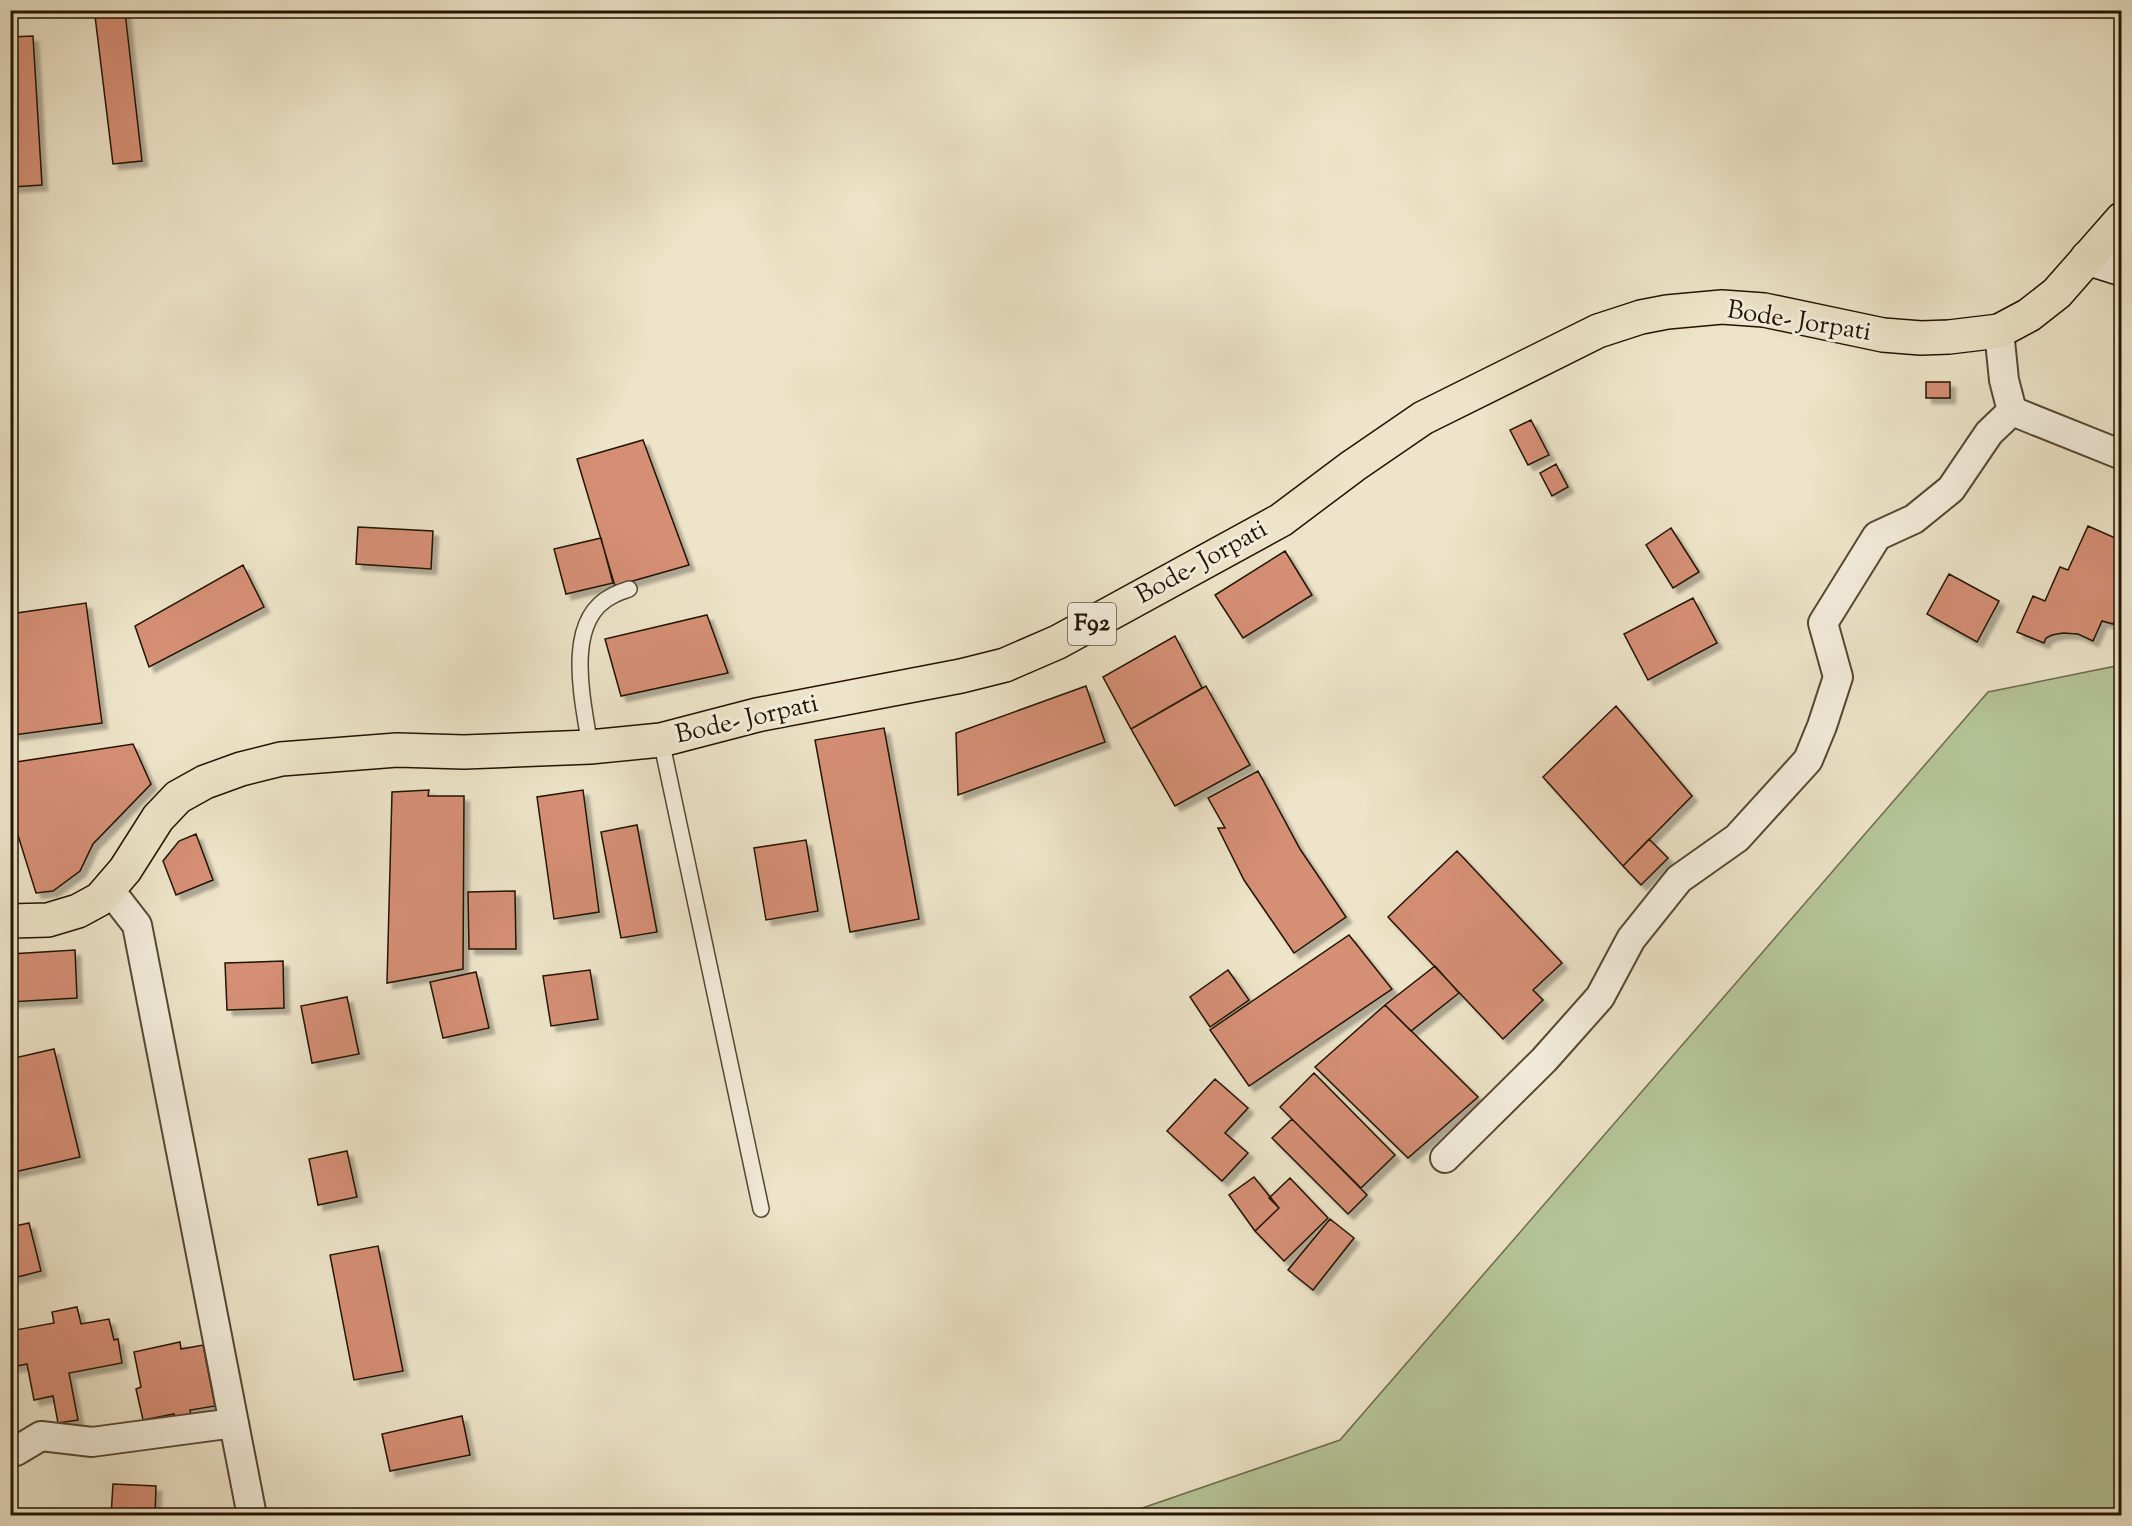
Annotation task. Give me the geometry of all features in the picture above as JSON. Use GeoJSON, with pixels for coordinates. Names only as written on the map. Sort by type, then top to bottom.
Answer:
{"type":"FeatureCollection","features":[{"type":"Feature","properties":{"kind":"main road","name":"Bode- Jorpati"},"geometry":{"type":"LineString","coordinates":[[10,921],[48,920],[78,911],[100,898],[125,870],[158,818],[178,797],[205,782],[241,769],[281,759],[398,750],[464,752],[590,747],[661,740],[757,715],[961,676],[1005,665],[1058,642],[1281,520],[1353,466],[1424,418],[1598,331],[1641,317],[1666,312],[1722,307],[1764,310],[1883,335],[1930,338],[1999,331],[2029,315],[2057,293],[2121,219]]}},
{"type":"Feature","properties":{"kind":"main road"},"geometry":{"type":"LineString","coordinates":[[2087,258],[2121,269]]}},
{"type":"Feature","properties":{"kind":"street"},"geometry":{"type":"LineString","coordinates":[[1999,331],[2004,380],[2012,411]]}},
{"type":"Feature","properties":{"kind":"street"},"geometry":{"type":"LineString","coordinates":[[2012,411],[2121,455]]}},
{"type":"Feature","properties":{"kind":"street"},"geometry":{"type":"LineString","coordinates":[[1445,1158],[1544,1060],[1600,997],[1631,939],[1678,879],[1737,838],[1808,760],[1838,677],[1823,623],[1877,536],[1914,519],[1951,489],[1989,433],[2012,411]]}},
{"type":"Feature","properties":{"kind":"street"},"geometry":{"type":"LineString","coordinates":[[109,889],[137,925],[252,1515]]}},
{"type":"Feature","properties":{"kind":"street"},"geometry":{"type":"LineString","coordinates":[[12,1456],[41,1436],[92,1442],[234,1423]]}},
{"type":"Feature","properties":{"kind":"lane"},"geometry":{"type":"LineString","coordinates":[[590,747],[579,661],[584,632],[598,606],[610,596],[629,589]]}},
{"type":"Feature","properties":{"kind":"lane"},"geometry":{"type":"LineString","coordinates":[[661,740],[761,1209]]}},
{"type":"Feature","properties":{"kind":"green space"},"geometry":{"type":"Polygon","coordinates":[[[2121,665],[2121,1515],[1122,1515],[1340,1440],[1988,692],[2121,665]]]}},
{"type":"Feature","properties":{"kind":"building"},"geometry":{"type":"Polygon","coordinates":[[[125,12],[142,161],[113,164],[95,16],[125,12]]]}},
{"type":"Feature","properties":{"kind":"building"},"geometry":{"type":"Polygon","coordinates":[[[33,36],[42,185],[12,187],[10,37],[33,36]]]}},
{"type":"Feature","properties":{"kind":"building"},"geometry":{"type":"Polygon","coordinates":[[[1926,382],[1950,382],[1950,398],[1926,398],[1926,382]]]}},
{"type":"Feature","properties":{"kind":"building"},"geometry":{"type":"Polygon","coordinates":[[[1531,420],[1549,455],[1528,465],[1510,430],[1531,420]]]}},
{"type":"Feature","properties":{"kind":"building"},"geometry":{"type":"Polygon","coordinates":[[[643,440],[689,565],[615,586],[577,459],[643,440]]]}},
{"type":"Feature","properties":{"kind":"building"},"geometry":{"type":"Polygon","coordinates":[[[1556,464],[1568,487],[1552,496],[1540,473],[1556,464]]]}},
{"type":"Feature","properties":{"kind":"building"},"geometry":{"type":"Polygon","coordinates":[[[2088,526],[2122,541],[2122,605],[2113,624],[2102,621],[2093,641],[2078,634],[2063,633],[2046,638],[2044,643],[2017,632],[2033,596],[2045,601],[2060,567],[2068,570],[2088,526]]]}},
{"type":"Feature","properties":{"kind":"building"},"geometry":{"type":"Polygon","coordinates":[[[358,527],[433,531],[431,569],[356,564],[358,527]]]}},
{"type":"Feature","properties":{"kind":"building"},"geometry":{"type":"Polygon","coordinates":[[[1671,528],[1699,572],[1673,588],[1646,545],[1671,528]]]}},
{"type":"Feature","properties":{"kind":"building"},"geometry":{"type":"Polygon","coordinates":[[[601,538],[613,583],[566,594],[554,549],[601,538]]]}},
{"type":"Feature","properties":{"kind":"building"},"geometry":{"type":"Polygon","coordinates":[[[1285,551],[1312,595],[1243,638],[1215,595],[1285,551]]]}},
{"type":"Feature","properties":{"kind":"building"},"geometry":{"type":"Polygon","coordinates":[[[243,565],[264,607],[149,667],[135,626],[243,565]]]}},
{"type":"Feature","properties":{"kind":"building"},"geometry":{"type":"Polygon","coordinates":[[[1949,574],[1999,601],[1977,642],[1927,614],[1949,574]]]}},
{"type":"Feature","properties":{"kind":"building"},"geometry":{"type":"Polygon","coordinates":[[[1693,598],[1717,643],[1648,680],[1624,634],[1693,598]]]}},
{"type":"Feature","properties":{"kind":"building"},"geometry":{"type":"Polygon","coordinates":[[[86,603],[102,723],[14,735],[10,707],[10,614],[86,603]]]}},
{"type":"Feature","properties":{"kind":"building"},"geometry":{"type":"Polygon","coordinates":[[[2122,605],[2122,628],[2113,624],[2122,605]]]}},
{"type":"Feature","properties":{"kind":"building"},"geometry":{"type":"Polygon","coordinates":[[[707,615],[728,673],[621,696],[605,639],[707,615]]]}},
{"type":"Feature","properties":{"kind":"building"},"geometry":{"type":"Polygon","coordinates":[[[1175,636],[1202,688],[1131,729],[1103,677],[1175,636]]]}},
{"type":"Feature","properties":{"kind":"building"},"geometry":{"type":"Polygon","coordinates":[[[1086,686],[1105,742],[958,795],[956,733],[1086,686]]]}},
{"type":"Feature","properties":{"kind":"building"},"geometry":{"type":"Polygon","coordinates":[[[1206,686],[1250,765],[1175,806],[1131,729],[1206,686]]]}},
{"type":"Feature","properties":{"kind":"building"},"geometry":{"type":"Polygon","coordinates":[[[1616,706],[1692,796],[1623,866],[1543,777],[1616,706]]]}},
{"type":"Feature","properties":{"kind":"building"},"geometry":{"type":"Polygon","coordinates":[[[884,728],[919,919],[850,932],[815,740],[884,728]]]}},
{"type":"Feature","properties":{"kind":"building"},"geometry":{"type":"Polygon","coordinates":[[[133,744],[151,784],[93,844],[80,871],[53,891],[36,893],[10,810],[10,763],[133,744]]]}},
{"type":"Feature","properties":{"kind":"building"},"geometry":{"type":"Polygon","coordinates":[[[1258,771],[1300,849],[1346,917],[1294,953],[1244,880],[1218,828],[1225,828],[1208,798],[1258,771]]]}},
{"type":"Feature","properties":{"kind":"building"},"geometry":{"type":"Polygon","coordinates":[[[429,790],[428,796],[464,796],[463,969],[387,983],[392,792],[429,790]]]}},
{"type":"Feature","properties":{"kind":"building"},"geometry":{"type":"Polygon","coordinates":[[[583,790],[599,912],[554,919],[537,797],[583,790]]]}},
{"type":"Feature","properties":{"kind":"building"},"geometry":{"type":"Polygon","coordinates":[[[637,825],[657,932],[621,938],[601,832],[637,825]]]}},
{"type":"Feature","properties":{"kind":"building"},"geometry":{"type":"Polygon","coordinates":[[[196,834],[213,880],[176,895],[163,861],[179,841],[196,834]]]}},
{"type":"Feature","properties":{"kind":"building"},"geometry":{"type":"Polygon","coordinates":[[[1649,839],[1668,858],[1641,885],[1623,866],[1649,839]]]}},
{"type":"Feature","properties":{"kind":"building"},"geometry":{"type":"Polygon","coordinates":[[[806,840],[818,911],[766,920],[754,848],[806,840]]]}},
{"type":"Feature","properties":{"kind":"building"},"geometry":{"type":"Polygon","coordinates":[[[1457,851],[1562,963],[1533,990],[1543,1000],[1503,1039],[1388,917],[1457,851]]]}},
{"type":"Feature","properties":{"kind":"building"},"geometry":{"type":"Polygon","coordinates":[[[515,891],[516,949],[469,949],[468,892],[515,891]]]}},
{"type":"Feature","properties":{"kind":"building"},"geometry":{"type":"Polygon","coordinates":[[[1349,935],[1392,989],[1249,1086],[1210,1030],[1349,935]]]}},
{"type":"Feature","properties":{"kind":"building"},"geometry":{"type":"Polygon","coordinates":[[[75,950],[77,998],[10,1002],[10,954],[75,950]]]}},
{"type":"Feature","properties":{"kind":"building"},"geometry":{"type":"Polygon","coordinates":[[[283,961],[284,1008],[227,1010],[225,963],[283,961]]]}},
{"type":"Feature","properties":{"kind":"building"},"geometry":{"type":"Polygon","coordinates":[[[1435,966],[1459,993],[1411,1031],[1385,1005],[1435,966]]]}},
{"type":"Feature","properties":{"kind":"building"},"geometry":{"type":"Polygon","coordinates":[[[590,970],[598,1019],[551,1026],[543,976],[590,970]]]}},
{"type":"Feature","properties":{"kind":"building"},"geometry":{"type":"Polygon","coordinates":[[[1228,970],[1249,1000],[1210,1027],[1190,997],[1228,970]]]}},
{"type":"Feature","properties":{"kind":"building"},"geometry":{"type":"Polygon","coordinates":[[[476,972],[489,1028],[443,1038],[430,982],[476,972]]]}},
{"type":"Feature","properties":{"kind":"building"},"geometry":{"type":"Polygon","coordinates":[[[347,997],[359,1054],[312,1063],[301,1006],[347,997]]]}},
{"type":"Feature","properties":{"kind":"building"},"geometry":{"type":"Polygon","coordinates":[[[1385,1005],[1478,1097],[1408,1158],[1315,1067],[1385,1005]]]}},
{"type":"Feature","properties":{"kind":"building"},"geometry":{"type":"Polygon","coordinates":[[[54,1049],[80,1157],[10,1173],[10,1059],[54,1049]]]}},
{"type":"Feature","properties":{"kind":"building"},"geometry":{"type":"Polygon","coordinates":[[[1314,1073],[1395,1155],[1361,1188],[1280,1107],[1314,1073]]]}},
{"type":"Feature","properties":{"kind":"building"},"geometry":{"type":"Polygon","coordinates":[[[1215,1079],[1248,1108],[1225,1133],[1248,1153],[1222,1181],[1167,1131],[1215,1079]]]}},
{"type":"Feature","properties":{"kind":"building"},"geometry":{"type":"Polygon","coordinates":[[[1292,1119],[1367,1195],[1348,1214],[1272,1138],[1292,1119]]]}},
{"type":"Feature","properties":{"kind":"building"},"geometry":{"type":"Polygon","coordinates":[[[347,1151],[357,1197],[318,1205],[309,1159],[347,1151]]]}},
{"type":"Feature","properties":{"kind":"building"},"geometry":{"type":"Polygon","coordinates":[[[1254,1177],[1279,1208],[1255,1231],[1229,1195],[1254,1177]]]}},
{"type":"Feature","properties":{"kind":"building"},"geometry":{"type":"Polygon","coordinates":[[[1290,1178],[1328,1218],[1284,1261],[1255,1231],[1279,1208],[1269,1198],[1290,1178]]]}},
{"type":"Feature","properties":{"kind":"building"},"geometry":{"type":"Polygon","coordinates":[[[1330,1219],[1354,1238],[1313,1290],[1288,1270],[1330,1219]]]}},
{"type":"Feature","properties":{"kind":"building"},"geometry":{"type":"Polygon","coordinates":[[[29,1223],[41,1271],[10,1279],[10,1227],[29,1223]]]}},
{"type":"Feature","properties":{"kind":"building"},"geometry":{"type":"Polygon","coordinates":[[[378,1246],[403,1371],[354,1380],[330,1255],[378,1246]]]}},
{"type":"Feature","properties":{"kind":"building"},"geometry":{"type":"Polygon","coordinates":[[[77,1307],[81,1324],[109,1319],[114,1340],[118,1339],[122,1363],[69,1373],[78,1420],[58,1423],[53,1396],[34,1400],[27,1364],[12,1367],[10,1331],[54,1323],[52,1312],[77,1307]]]}},
{"type":"Feature","properties":{"kind":"building"},"geometry":{"type":"Polygon","coordinates":[[[180,1342],[181,1349],[203,1345],[215,1406],[190,1410],[191,1417],[175,1420],[174,1414],[143,1420],[136,1389],[141,1387],[134,1352],[180,1342]]]}},
{"type":"Feature","properties":{"kind":"building"},"geometry":{"type":"Polygon","coordinates":[[[462,1416],[470,1455],[390,1471],[382,1434],[462,1416]]]}},
{"type":"Feature","properties":{"kind":"building"},"geometry":{"type":"Polygon","coordinates":[[[113,1484],[156,1486],[155,1516],[111,1516],[113,1484]]]}}]}
